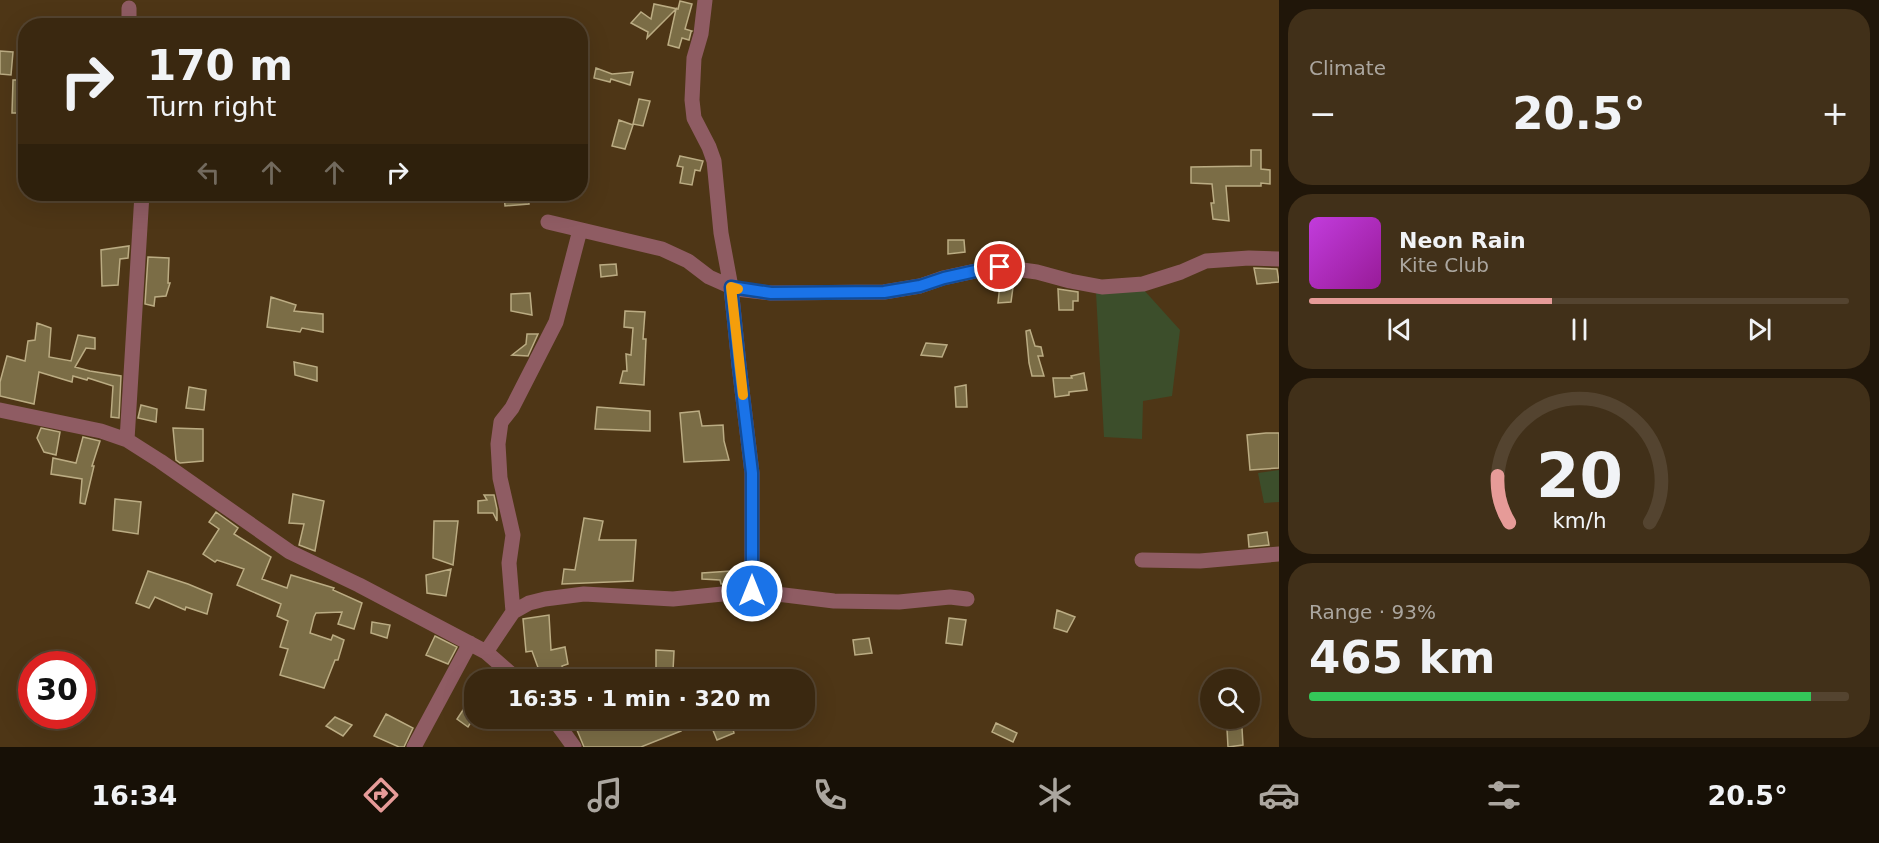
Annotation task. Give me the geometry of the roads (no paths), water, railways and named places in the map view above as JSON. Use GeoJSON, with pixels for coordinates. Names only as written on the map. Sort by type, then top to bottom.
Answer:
{"type":"FeatureCollection","features":[{"type":"Feature","properties":{"kind":"street"},"geometry":{"type":"LineString","coordinates":[[705,0],[701,34],[694,58],[692,100],[694,118],[710,147],[714,161],[721,233],[731,287],[752,473],[752,591]]}},
{"type":"Feature","properties":{"kind":"street"},"geometry":{"type":"LineString","coordinates":[[129,8],[129,18]]}},
{"type":"Feature","properties":{"kind":"street"},"geometry":{"type":"LineString","coordinates":[[127,440],[142,201]]}},
{"type":"Feature","properties":{"kind":"street"},"geometry":{"type":"LineString","coordinates":[[548,222],[662,249],[688,261],[709,277],[731,287],[771,293],[884,292],[1000,267],[1037,272],[1102,287],[1143,284],[1206,261],[1249,258],[1279,259]]}},
{"type":"Feature","properties":{"kind":"street"},"geometry":{"type":"LineString","coordinates":[[513,612],[509,563],[513,536],[500,478],[498,444],[501,422],[512,408],[556,322],[580,230]]}},
{"type":"Feature","properties":{"kind":"street"},"geometry":{"type":"LineString","coordinates":[[0,410],[101,431],[127,440],[290,552],[470,643],[486,652],[505,669]]}},
{"type":"Feature","properties":{"kind":"street"},"geometry":{"type":"LineString","coordinates":[[1142,560],[1200,561],[1279,554]]}},
{"type":"Feature","properties":{"kind":"street"},"geometry":{"type":"LineString","coordinates":[[486,652],[513,612],[545,598],[584,594],[673,599],[752,591],[834,601],[899,602],[950,597],[967,599]]}},
{"type":"Feature","properties":{"kind":"street"},"geometry":{"type":"LineString","coordinates":[[414,747],[470,643]]}},
{"type":"Feature","properties":{"kind":"street"},"geometry":{"type":"LineString","coordinates":[[561,729],[574,747]]}}]}
